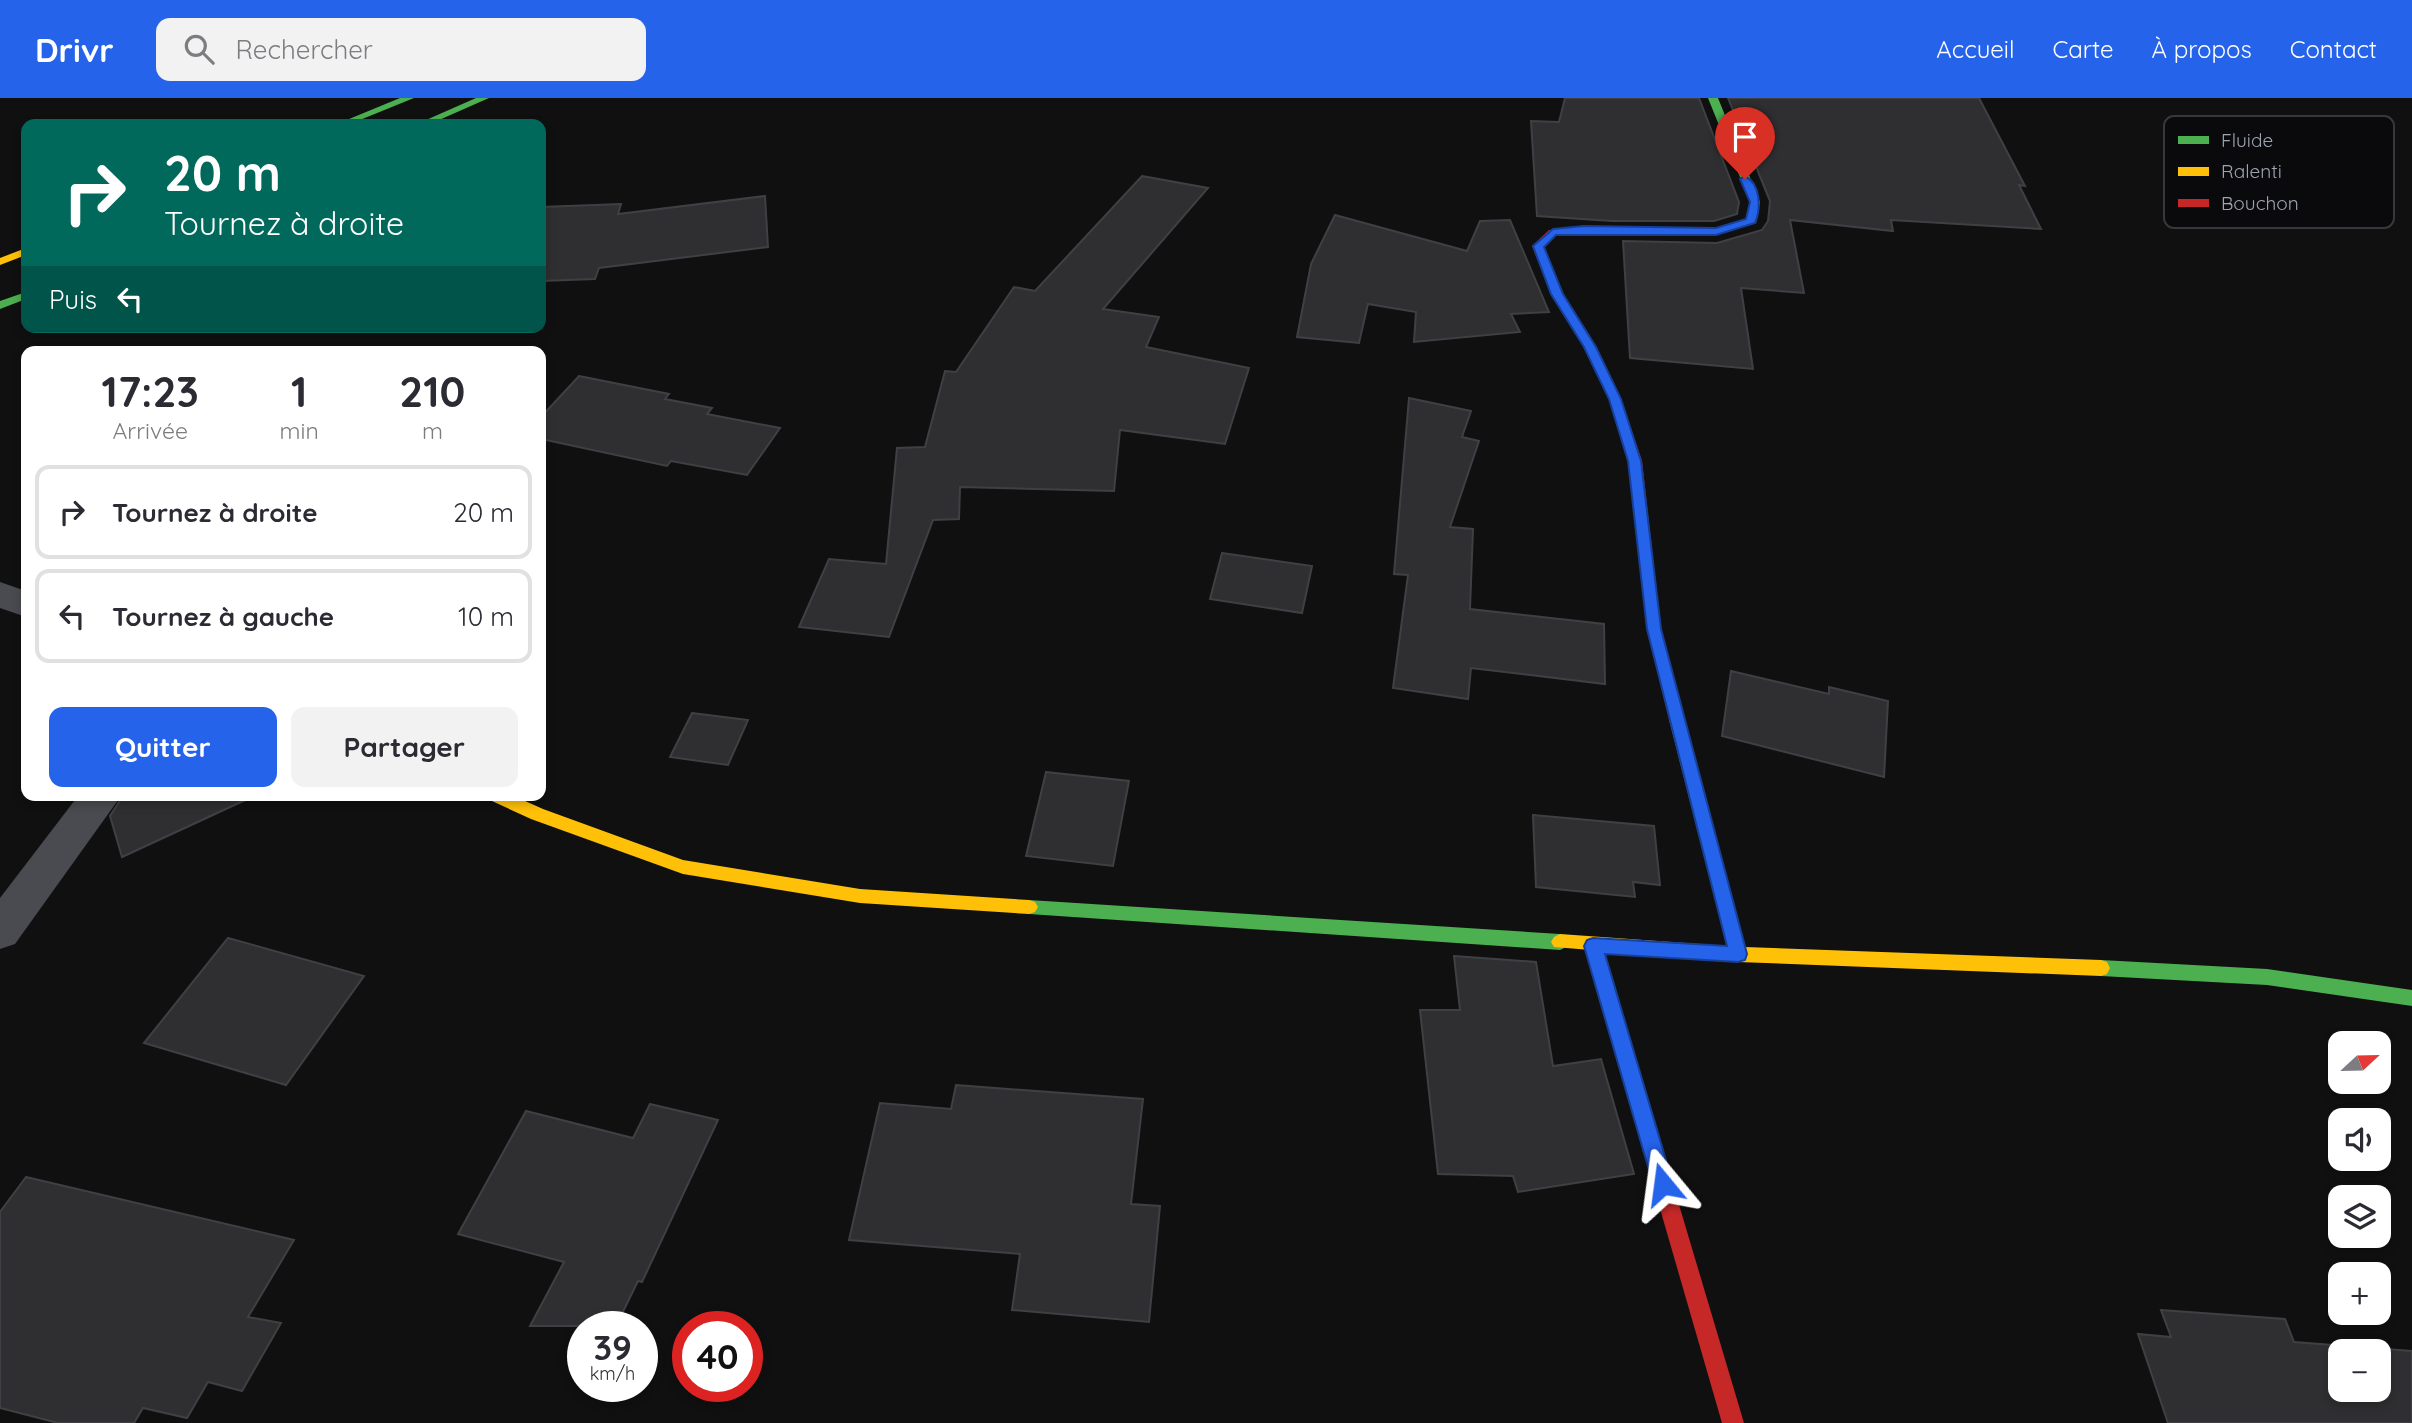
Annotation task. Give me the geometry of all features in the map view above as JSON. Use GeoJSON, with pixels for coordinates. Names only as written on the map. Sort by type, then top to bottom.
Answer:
{"type":"FeatureCollection","features":[{"type":"Feature","properties":{"kind":"street"},"geometry":{"type":"LineString","coordinates":[[355,119],[409,98]]}},
{"type":"Feature","properties":{"kind":"street"},"geometry":{"type":"LineString","coordinates":[[434,119],[484,98]]}},
{"type":"Feature","properties":{"kind":"street"},"geometry":{"type":"LineString","coordinates":[[1713,98],[1755,202],[1752,221],[1716,232],[1553,232],[1538,246],[1557,294],[1590,347],[1615,399],[1635,461],[1654,629],[1738,954]]}},
{"type":"Feature","properties":{"kind":"street"},"geometry":{"type":"LineString","coordinates":[[0,262],[21,253]]}},
{"type":"Feature","properties":{"kind":"street"},"geometry":{"type":"LineString","coordinates":[[0,306],[21,297]]}},
{"type":"Feature","properties":{"kind":"street"},"geometry":{"type":"LineString","coordinates":[[0,595],[21,602]]}},
{"type":"Feature","properties":{"kind":"street"},"geometry":{"type":"LineString","coordinates":[[0,931],[97,801]]}},
{"type":"Feature","properties":{"kind":"street"},"geometry":{"type":"LineString","coordinates":[[509,801],[537,814],[683,867],[860,896],[1593,946],[2267,977],[2412,998]]}},
{"type":"Feature","properties":{"kind":"street"},"geometry":{"type":"LineString","coordinates":[[1593,946],[1733,1423]]}},
{"type":"Feature","properties":{"kind":"building"},"geometry":{"type":"Polygon","coordinates":[[[1565,98],[1699,98],[1739,202],[1737,214],[1714,221],[1612,221],[1537,216],[1531,121],[1559,122],[1565,98]]]}},
{"type":"Feature","properties":{"kind":"building"},"geometry":{"type":"Polygon","coordinates":[[[1728,98],[1979,98],[2025,186],[2019,185],[2041,229],[1891,220],[1893,231],[1790,220],[1804,293],[1741,288],[1753,369],[1630,358],[1623,241],[1717,243],[1762,230],[1768,221],[1770,201],[1728,98]]]}},
{"type":"Feature","properties":{"kind":"building"},"geometry":{"type":"Polygon","coordinates":[[[1142,176],[1208,188],[1103,309],[1159,317],[1146,347],[1249,368],[1225,444],[1120,430],[1114,491],[960,487],[959,519],[933,520],[889,637],[799,627],[829,559],[886,564],[897,448],[925,447],[945,371],[956,372],[1014,287],[1035,291],[1142,176]]]}},
{"type":"Feature","properties":{"kind":"building"},"geometry":{"type":"Polygon","coordinates":[[[765,196],[768,247],[599,268],[595,279],[546,281],[546,207],[621,204],[618,214],[765,196]]]}},
{"type":"Feature","properties":{"kind":"building"},"geometry":{"type":"Polygon","coordinates":[[[1335,215],[1467,251],[1480,221],[1510,220],[1549,312],[1511,314],[1520,332],[1414,342],[1416,312],[1368,304],[1359,343],[1297,337],[1311,264],[1335,215]]]}},
{"type":"Feature","properties":{"kind":"building"},"geometry":{"type":"Polygon","coordinates":[[[579,376],[669,394],[665,399],[712,408],[707,414],[780,428],[747,475],[671,461],[667,466],[546,440],[546,412],[579,376]]]}},
{"type":"Feature","properties":{"kind":"building"},"geometry":{"type":"Polygon","coordinates":[[[1409,398],[1471,411],[1462,437],[1479,441],[1450,527],[1473,529],[1470,609],[1604,624],[1605,684],[1471,668],[1468,699],[1393,688],[1408,575],[1394,574],[1409,398]]]}},
{"type":"Feature","properties":{"kind":"building"},"geometry":{"type":"Polygon","coordinates":[[[1222,553],[1312,566],[1302,613],[1210,599],[1222,553]]]}},
{"type":"Feature","properties":{"kind":"building"},"geometry":{"type":"Polygon","coordinates":[[[1731,671],[1829,694],[1829,687],[1888,701],[1884,777],[1722,736],[1731,671]]]}},
{"type":"Feature","properties":{"kind":"building"},"geometry":{"type":"Polygon","coordinates":[[[692,713],[748,720],[728,765],[670,757],[692,713]]]}},
{"type":"Feature","properties":{"kind":"building"},"geometry":{"type":"Polygon","coordinates":[[[1046,772],[1129,781],[1113,866],[1026,856],[1046,772]]]}},
{"type":"Feature","properties":{"kind":"building"},"geometry":{"type":"Polygon","coordinates":[[[120,801],[243,801],[122,857],[110,816],[120,801]]]}},
{"type":"Feature","properties":{"kind":"building"},"geometry":{"type":"Polygon","coordinates":[[[1533,815],[1654,826],[1660,885],[1633,882],[1635,897],[1536,887],[1533,815]]]}},
{"type":"Feature","properties":{"kind":"building"},"geometry":{"type":"Polygon","coordinates":[[[228,938],[364,976],[286,1085],[144,1043],[228,938]]]}},
{"type":"Feature","properties":{"kind":"building"},"geometry":{"type":"Polygon","coordinates":[[[1454,956],[1536,962],[1553,1066],[1601,1059],[1634,1174],[1518,1192],[1513,1176],[1438,1174],[1420,1010],[1460,1010],[1454,956]]]}},
{"type":"Feature","properties":{"kind":"building"},"geometry":{"type":"Polygon","coordinates":[[[956,1085],[1143,1099],[1131,1204],[1160,1206],[1149,1322],[1012,1310],[1020,1254],[849,1240],[880,1103],[951,1109],[956,1085]]]}},
{"type":"Feature","properties":{"kind":"building"},"geometry":{"type":"Polygon","coordinates":[[[650,1104],[718,1120],[642,1282],[638,1281],[623,1311],[567,1311],[567,1326],[530,1326],[564,1262],[458,1234],[526,1111],[633,1138],[650,1104]]]}},
{"type":"Feature","properties":{"kind":"building"},"geometry":{"type":"Polygon","coordinates":[[[26,1177],[294,1240],[248,1317],[281,1323],[242,1391],[208,1382],[187,1418],[143,1408],[134,1423],[58,1423],[0,1408],[0,1212],[26,1177]]]}},
{"type":"Feature","properties":{"kind":"building"},"geometry":{"type":"Polygon","coordinates":[[[2161,1310],[2285,1319],[2294,1342],[2328,1345],[2328,1402],[2391,1402],[2391,1349],[2412,1351],[2412,1423],[2168,1423],[2138,1334],[2171,1337],[2161,1310]]]}},
{"type":"Feature","properties":{"kind":"traffic: fast"},"geometry":{"type":"LineString","coordinates":[[355,119],[409,98]]}},
{"type":"Feature","properties":{"kind":"traffic: fast"},"geometry":{"type":"LineString","coordinates":[[434,119],[484,98]]}},
{"type":"Feature","properties":{"kind":"traffic: fast"},"geometry":{"type":"LineString","coordinates":[[1599,230],[1716,232],[1752,221],[1755,202],[1713,98]]}},
{"type":"Feature","properties":{"kind":"traffic: fast"},"geometry":{"type":"LineString","coordinates":[[0,305],[21,297]]}},
{"type":"Feature","properties":{"kind":"traffic: fast"},"geometry":{"type":"LineString","coordinates":[[1029,907],[1560,942]]}},
{"type":"Feature","properties":{"kind":"traffic: fast"},"geometry":{"type":"LineString","coordinates":[[2101,968],[2267,977],[2412,998]]}},
{"type":"Feature","properties":{"kind":"traffic: slow"},"geometry":{"type":"LineString","coordinates":[[0,262],[21,253]]}},
{"type":"Feature","properties":{"kind":"traffic: slow"},"geometry":{"type":"LineString","coordinates":[[1677,719],[1738,954]]}},
{"type":"Feature","properties":{"kind":"traffic: slow"},"geometry":{"type":"LineString","coordinates":[[509,801],[537,814],[683,867],[860,896],[1029,907]]}},
{"type":"Feature","properties":{"kind":"traffic: slow"},"geometry":{"type":"LineString","coordinates":[[1560,942],[1738,954],[2101,968]]}},
{"type":"Feature","properties":{"kind":"traffic: jam"},"geometry":{"type":"LineString","coordinates":[[1599,230],[1553,232],[1538,246],[1557,294],[1590,347],[1615,399],[1635,461],[1654,629],[1677,719]]}},
{"type":"Feature","properties":{"kind":"traffic: jam"},"geometry":{"type":"LineString","coordinates":[[1593,946],[1733,1423]]}},
{"type":"Feature","properties":{"kind":"route"},"geometry":{"type":"LineString","coordinates":[[1663,1184],[1593,946],[1738,954],[1654,629],[1635,461],[1615,399],[1590,347],[1557,294],[1538,246],[1553,232],[1716,232],[1752,221],[1755,202],[1745,179]]}}]}
